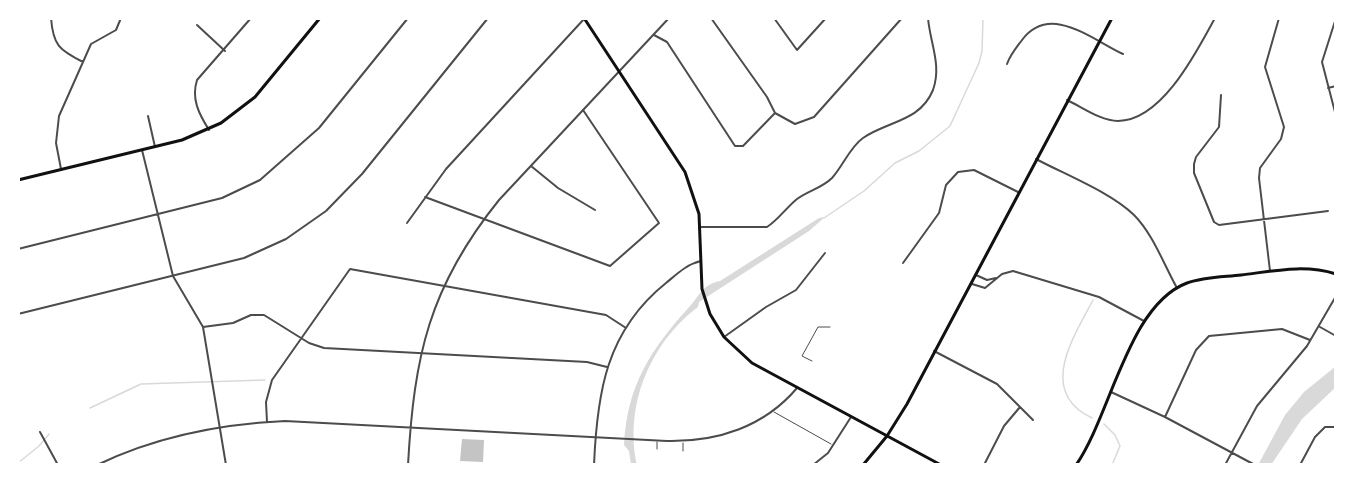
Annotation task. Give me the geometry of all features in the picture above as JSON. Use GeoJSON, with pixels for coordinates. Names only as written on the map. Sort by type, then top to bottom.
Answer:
{"type":"FeatureCollection","features":[{"type":"Feature","properties":{"kind":"main road"},"geometry":{"type":"LineString","coordinates":[[584,18],[686,172],[696,201],[701,227],[701,261],[706,302],[724,337],[752,363],[887,436],[930,462],[941,465]]}},
{"type":"Feature","properties":{"kind":"main road"},"geometry":{"type":"LineString","coordinates":[[862,465],[887,436],[907,404],[1112,18]]}},
{"type":"Feature","properties":{"kind":"main road"},"geometry":{"type":"LineString","coordinates":[[18,180],[155,147],[209,130],[233,115],[255,97],[319,20]]}},
{"type":"Feature","properties":{"kind":"main road"},"geometry":{"type":"LineString","coordinates":[[1076,465],[1144,321],[1160,301],[1177,288],[1202,279],[1270,271],[1312,268],[1336,274]]}},
{"type":"Feature","properties":{"kind":"street"},"geometry":{"type":"LineString","coordinates":[[51,18],[54,40],[68,54],[83,62]]}},
{"type":"Feature","properties":{"kind":"street"},"geometry":{"type":"LineString","coordinates":[[61,169],[56,142],[56,124],[91,44],[116,30],[121,18]]}},
{"type":"Feature","properties":{"kind":"street"},"geometry":{"type":"LineString","coordinates":[[209,130],[198,110],[194,88],[202,74],[225,51],[251,18]]}},
{"type":"Feature","properties":{"kind":"street"},"geometry":{"type":"LineString","coordinates":[[314,18],[319,20]]}},
{"type":"Feature","properties":{"kind":"street"},"geometry":{"type":"LineString","coordinates":[[18,249],[222,198],[260,180],[319,128],[408,18]]}},
{"type":"Feature","properties":{"kind":"street"},"geometry":{"type":"LineString","coordinates":[[18,314],[244,258],[286,239],[326,211],[362,174],[488,18]]}},
{"type":"Feature","properties":{"kind":"street"},"geometry":{"type":"LineString","coordinates":[[407,223],[446,169],[584,18]]}},
{"type":"Feature","properties":{"kind":"street"},"geometry":{"type":"LineString","coordinates":[[408,465],[410,426],[420,354],[443,286],[483,220],[669,18]]}},
{"type":"Feature","properties":{"kind":"street"},"geometry":{"type":"LineString","coordinates":[[711,18],[767,97],[775,113],[795,124],[814,117],[902,18]]}},
{"type":"Feature","properties":{"kind":"street"},"geometry":{"type":"LineString","coordinates":[[774,18],[797,50],[826,18]]}},
{"type":"Feature","properties":{"kind":"street"},"geometry":{"type":"LineString","coordinates":[[701,227],[767,227],[798,198],[830,179],[862,138],[916,112],[929,97],[936,75],[936,59],[928,18]]}},
{"type":"Feature","properties":{"kind":"street"},"geometry":{"type":"LineString","coordinates":[[1067,100],[1108,120],[1119,121],[1139,117],[1185,70],[1215,18]]}},
{"type":"Feature","properties":{"kind":"street"},"geometry":{"type":"LineString","coordinates":[[1270,271],[1263,218],[1260,168],[1281,140],[1284,127],[1265,67],[1279,18]]}},
{"type":"Feature","properties":{"kind":"street"},"geometry":{"type":"LineString","coordinates":[[1336,18],[1322,62],[1336,116]]}},
{"type":"Feature","properties":{"kind":"street"},"geometry":{"type":"LineString","coordinates":[[1007,64],[1028,32],[1047,22],[1065,25],[1123,54]]}},
{"type":"Feature","properties":{"kind":"street"},"geometry":{"type":"LineString","coordinates":[[197,25],[225,51]]}},
{"type":"Feature","properties":{"kind":"street"},"geometry":{"type":"LineString","coordinates":[[653,34],[667,42],[735,146],[743,146],[775,113]]}},
{"type":"Feature","properties":{"kind":"street"},"geometry":{"type":"LineString","coordinates":[[1328,88],[1336,86]]}},
{"type":"Feature","properties":{"kind":"street"},"geometry":{"type":"LineString","coordinates":[[1221,95],[1219,127],[1196,157],[1194,164],[1194,174],[1215,224],[1328,211]]}},
{"type":"Feature","properties":{"kind":"street"},"geometry":{"type":"LineString","coordinates":[[424,197],[610,266],[659,223],[582,110]]}},
{"type":"Feature","properties":{"kind":"street"},"geometry":{"type":"LineString","coordinates":[[148,116],[155,147]]}},
{"type":"Feature","properties":{"kind":"street"},"geometry":{"type":"LineString","coordinates":[[142,150],[173,276],[203,327],[226,465]]}},
{"type":"Feature","properties":{"kind":"street"},"geometry":{"type":"LineString","coordinates":[[1036,159],[1118,203],[1134,215],[1143,226],[1177,288]]}},
{"type":"Feature","properties":{"kind":"street"},"geometry":{"type":"LineString","coordinates":[[531,166],[558,188],[595,210]]}},
{"type":"Feature","properties":{"kind":"street"},"geometry":{"type":"LineString","coordinates":[[903,262],[939,213],[946,185],[958,172],[974,170],[1018,192]]}},
{"type":"Feature","properties":{"kind":"street"},"geometry":{"type":"LineString","coordinates":[[724,337],[766,307],[796,290],[825,253]]}},
{"type":"Feature","properties":{"kind":"street"},"geometry":{"type":"LineString","coordinates":[[594,465],[598,404],[607,367],[626,328],[659,288],[688,266],[701,261]]}},
{"type":"Feature","properties":{"kind":"street"},"geometry":{"type":"LineString","coordinates":[[267,422],[266,402],[272,380],[350,269],[606,315],[626,328]]}},
{"type":"Feature","properties":{"kind":"street"},"geometry":{"type":"LineString","coordinates":[[970,283],[985,288],[1008,271],[1026,274],[1099,297],[1144,321]]}},
{"type":"Feature","properties":{"kind":"street"},"geometry":{"type":"LineString","coordinates":[[975,274],[987,280],[996,279]]}},
{"type":"Feature","properties":{"kind":"street"},"geometry":{"type":"LineString","coordinates":[[1225,465],[1257,406],[1310,340],[1336,296]]}},
{"type":"Feature","properties":{"kind":"street"},"geometry":{"type":"LineString","coordinates":[[203,327],[233,323],[258,314],[273,318],[301,338],[324,348],[587,362],[607,367]]}},
{"type":"Feature","properties":{"kind":"street"},"geometry":{"type":"LineString","coordinates":[[1319,327],[1336,336]]}},
{"type":"Feature","properties":{"kind":"street"},"geometry":{"type":"LineString","coordinates":[[1165,417],[1196,350],[1209,336],[1282,329],[1291,330],[1310,340]]}},
{"type":"Feature","properties":{"kind":"street"},"geometry":{"type":"LineString","coordinates":[[934,351],[997,384],[1033,420]]}},
{"type":"Feature","properties":{"kind":"street"},"geometry":{"type":"LineString","coordinates":[[97,465],[160,441],[219,428],[267,422],[301,421],[683,441],[732,433],[772,411],[797,388]]}},
{"type":"Feature","properties":{"kind":"street"},"geometry":{"type":"LineString","coordinates":[[1111,393],[1165,417],[1255,465]]}},
{"type":"Feature","properties":{"kind":"street"},"geometry":{"type":"LineString","coordinates":[[984,465],[1004,426],[1020,407]]}},
{"type":"Feature","properties":{"kind":"street"},"geometry":{"type":"LineString","coordinates":[[813,465],[834,445],[850,417]]}},
{"type":"Feature","properties":{"kind":"street"},"geometry":{"type":"LineString","coordinates":[[1300,465],[1315,437],[1325,428],[1336,427]]}},
{"type":"Feature","properties":{"kind":"street"},"geometry":{"type":"LineString","coordinates":[[40,432],[58,465]]}},
{"type":"Feature","properties":{"kind":"lane"},"geometry":{"type":"LineString","coordinates":[[812,361],[802,356],[818,327],[830,327]]}},
{"type":"Feature","properties":{"kind":"lane"},"geometry":{"type":"LineString","coordinates":[[772,411],[834,445]]}},
{"type":"Feature","properties":{"kind":"lane"},"geometry":{"type":"LineString","coordinates":[[657,440],[657,449]]}},
{"type":"Feature","properties":{"kind":"lane"},"geometry":{"type":"LineString","coordinates":[[683,441],[683,450]]}},
{"type":"Feature","properties":{"kind":"shaded area"},"geometry":{"type":"Polygon","coordinates":[[[825,217],[809,231],[699,302],[698,307],[666,339],[654,357],[638,399],[634,420],[637,465],[631,465],[629,451],[624,445],[630,404],[644,369],[664,337],[705,288],[720,281],[819,218],[825,217]]]}},
{"type":"Feature","properties":{"kind":"shaded area"},"geometry":{"type":"Polygon","coordinates":[[[1336,366],[1336,387],[1302,419],[1271,465],[1258,465],[1285,415],[1304,392],[1336,366]]]}},
{"type":"Feature","properties":{"kind":"building"},"geometry":{"type":"Polygon","coordinates":[[[462,439],[484,440],[483,462],[460,461],[462,439]]]}},
{"type":"Feature","properties":{"kind":"waterway"},"geometry":{"type":"LineString","coordinates":[[824,218],[864,191],[895,163],[919,151],[950,126],[979,63],[982,51],[983,18]]}},
{"type":"Feature","properties":{"kind":"waterway"},"geometry":{"type":"LineString","coordinates":[[1092,418],[1075,407],[1066,394],[1063,379],[1069,347],[1093,300]]}},
{"type":"Feature","properties":{"kind":"waterway"},"geometry":{"type":"LineString","coordinates":[[90,408],[141,384],[265,380]]}},
{"type":"Feature","properties":{"kind":"waterway"},"geometry":{"type":"LineString","coordinates":[[1104,424],[1115,435],[1120,446],[1112,465]]}},
{"type":"Feature","properties":{"kind":"waterway"},"geometry":{"type":"LineString","coordinates":[[18,463],[39,446],[49,434]]}}]}
